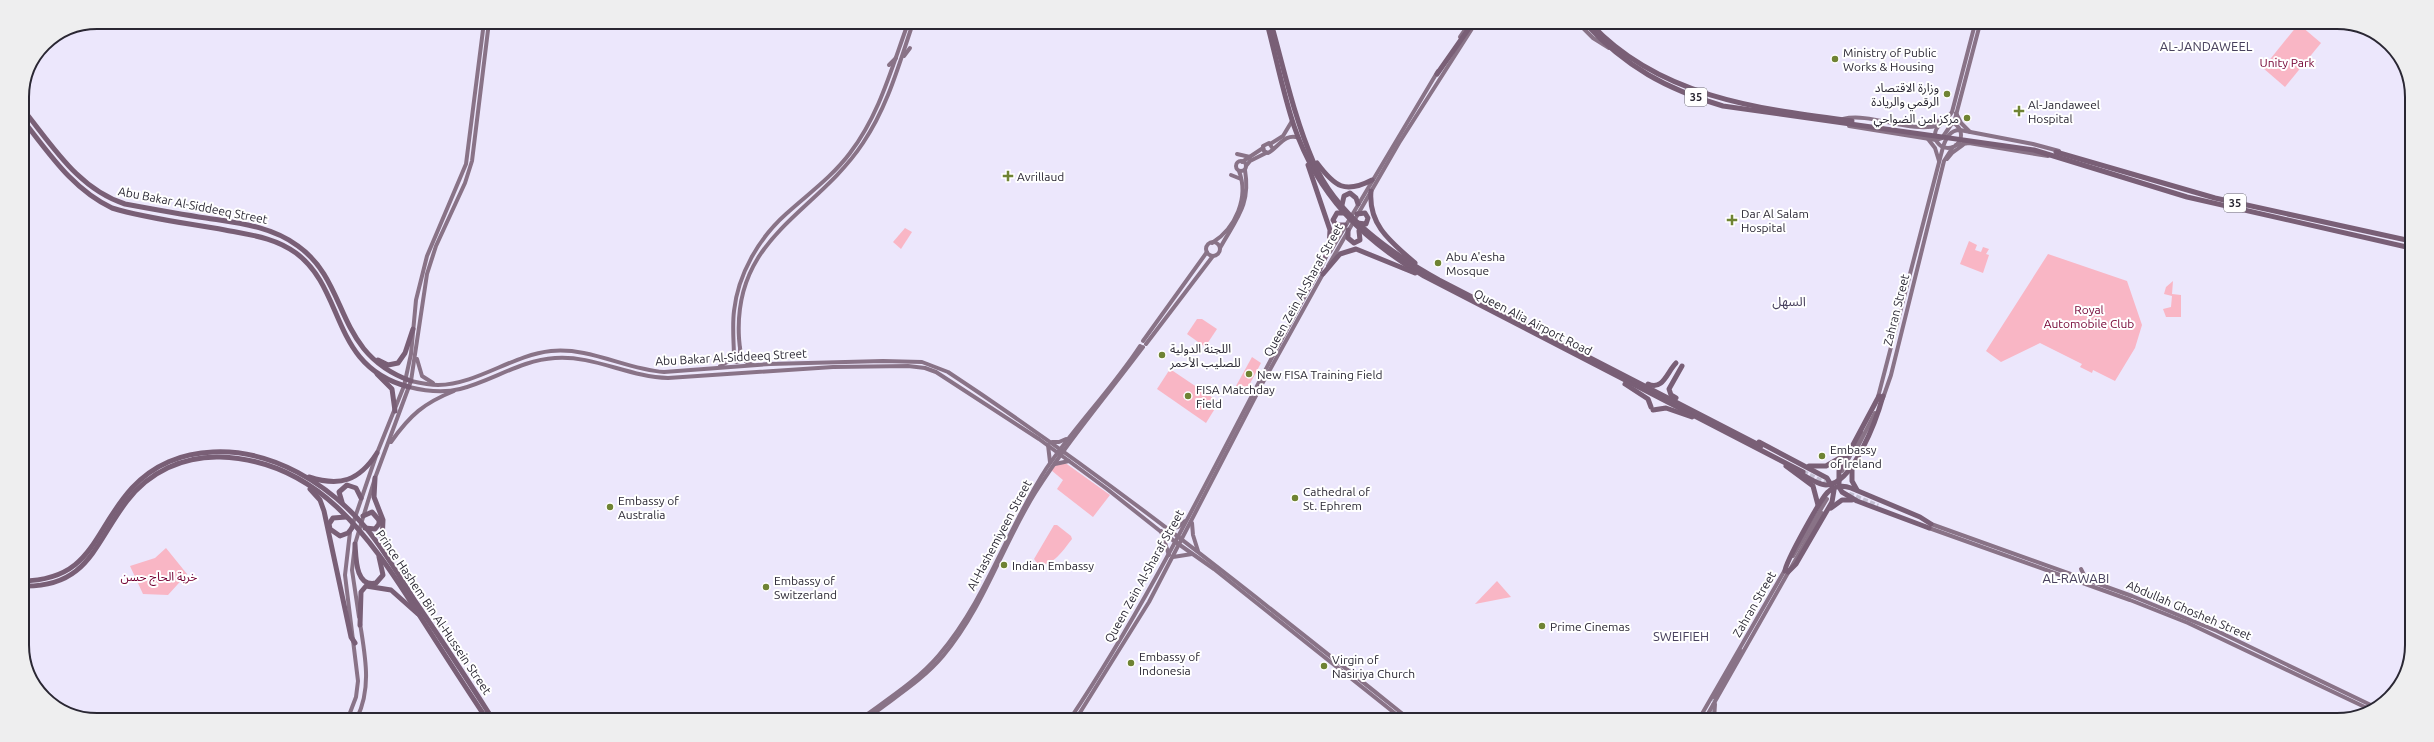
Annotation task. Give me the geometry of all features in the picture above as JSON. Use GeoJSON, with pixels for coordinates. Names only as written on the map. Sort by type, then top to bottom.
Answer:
{"type":"FeatureCollection","features":[{"type":"Feature","properties":{"kind":"highway","name":"Queen Alia Airport Road"},"geometry":{"type":"LineString","coordinates":[[1268,29],[1292,121],[1299,138],[1310,160],[1343,213],[1358,230],[1389,254],[1424,274],[1738,436]]}},
{"type":"Feature","properties":{"kind":"highway","name":"Queen Alia Airport Road"},"geometry":{"type":"LineString","coordinates":[[1273,29],[1310,160],[1342,206],[1357,223],[1424,274]]}},
{"type":"Feature","properties":{"kind":"highway"},"geometry":{"type":"LineString","coordinates":[[1437,74],[1468,29]]}},
{"type":"Feature","properties":{"kind":"highway","name":"35"},"geometry":{"type":"LineString","coordinates":[[1590,29],[1609,48],[1641,70],[1668,86],[1711,102],[1758,112],[1842,121]]}},
{"type":"Feature","properties":{"kind":"highway","name":"35"},"geometry":{"type":"LineString","coordinates":[[1597,29],[1610,42],[1661,76],[1707,95],[1746,105],[1842,121],[2046,151],[2222,200],[2405,240]]}},
{"type":"Feature","properties":{"kind":"highway","name":"Abu Bakar Al-Siddeeq Street"},"geometry":{"type":"LineString","coordinates":[[29,117],[77,175],[92,189],[106,197],[125,204],[263,228],[283,236],[299,246],[320,268],[353,336],[371,357],[408,383]]}},
{"type":"Feature","properties":{"kind":"highway","name":"Abu Bakar Al-Siddeeq Street"},"geometry":{"type":"LineString","coordinates":[[29,128],[78,187],[92,198],[112,208],[265,237],[294,252],[316,275],[347,340],[370,367],[408,383]]}},
{"type":"Feature","properties":{"kind":"highway","name":"35"},"geometry":{"type":"LineString","coordinates":[[2063,155],[2193,199],[2405,247]]}},
{"type":"Feature","properties":{"kind":"highway"},"geometry":{"type":"LineString","coordinates":[[1310,160],[1328,177],[1342,187],[1359,187],[1372,180]]}},
{"type":"Feature","properties":{"kind":"highway"},"geometry":{"type":"LineString","coordinates":[[1310,160],[1310,174],[1330,230],[1329,249],[1321,272]]}},
{"type":"Feature","properties":{"kind":"highway"},"geometry":{"type":"LineString","coordinates":[[1371,191],[1371,209],[1376,223],[1424,274]]}},
{"type":"Feature","properties":{"kind":"highway"},"geometry":{"type":"LineString","coordinates":[[1342,206],[1343,198],[1349,193],[1355,196],[1358,204]]}},
{"type":"Feature","properties":{"kind":"highway"},"geometry":{"type":"LineString","coordinates":[[1343,213],[1337,213],[1333,220],[1336,225],[1347,226],[1348,238],[1354,243],[1360,240],[1358,230]]}},
{"type":"Feature","properties":{"kind":"highway"},"geometry":{"type":"LineString","coordinates":[[1355,214],[1365,213],[1368,218],[1366,224],[1357,223]]}},
{"type":"Feature","properties":{"kind":"highway"},"geometry":{"type":"LineString","coordinates":[[1321,272],[1340,254],[1356,249],[1424,274]]}},
{"type":"Feature","properties":{"kind":"highway"},"geometry":{"type":"LineString","coordinates":[[371,357],[388,365],[398,363],[405,353],[413,329]]}},
{"type":"Feature","properties":{"kind":"highway"},"geometry":{"type":"LineString","coordinates":[[1618,375],[1656,386],[1662,383],[1676,363]]}},
{"type":"Feature","properties":{"kind":"highway"},"geometry":{"type":"LineString","coordinates":[[1682,366],[1670,387],[1670,394],[1702,417]]}},
{"type":"Feature","properties":{"kind":"highway"},"geometry":{"type":"LineString","coordinates":[[370,367],[392,389],[395,411]]}},
{"type":"Feature","properties":{"kind":"highway"},"geometry":{"type":"LineString","coordinates":[[1618,375],[1648,399],[1652,408],[1666,408],[1702,417]]}},
{"type":"Feature","properties":{"kind":"highway"},"geometry":{"type":"LineString","coordinates":[[1786,571],[1796,564],[1834,498],[1838,473],[1881,396]]}},
{"type":"Feature","properties":{"kind":"highway"},"geometry":{"type":"LineString","coordinates":[[1786,571],[1826,494],[1845,476],[1852,466],[1877,414],[1881,396]]}},
{"type":"Feature","properties":{"kind":"highway"},"geometry":{"type":"LineString","coordinates":[[1738,436],[1786,466],[1813,486],[1817,496],[1818,507]]}},
{"type":"Feature","properties":{"kind":"highway"},"geometry":{"type":"LineString","coordinates":[[1738,436],[1749,437],[1804,469],[1825,477],[1846,495],[1857,501],[1930,526]]}},
{"type":"Feature","properties":{"kind":"highway","name":"Prince Hashem Bin Al-Hussein Street"},"geometry":{"type":"LineString","coordinates":[[29,581],[48,580],[72,568],[88,552],[123,498],[147,473],[170,460],[204,452],[234,453],[281,465],[301,475],[344,505],[350,516]]}},
{"type":"Feature","properties":{"kind":"highway"},"geometry":{"type":"LineString","coordinates":[[1804,469],[1826,466],[1840,460],[1849,452]]}},
{"type":"Feature","properties":{"kind":"highway"},"geometry":{"type":"LineString","coordinates":[[301,475],[327,483],[345,480],[364,470],[377,453]]}},
{"type":"Feature","properties":{"kind":"highway","name":"Prince Hashem Bin Al-Hussein Street"},"geometry":{"type":"LineString","coordinates":[[29,585],[58,582],[78,570],[91,556],[136,491],[155,474],[172,466],[195,459],[234,458],[273,467],[302,481],[350,516],[364,529],[385,553],[489,713]]}},
{"type":"Feature","properties":{"kind":"highway"},"geometry":{"type":"LineString","coordinates":[[1786,466],[1824,485],[1846,486],[1920,517],[1930,526]]}},
{"type":"Feature","properties":{"kind":"highway"},"geometry":{"type":"LineString","coordinates":[[1852,466],[1852,481],[1857,491]]}},
{"type":"Feature","properties":{"kind":"highway"},"geometry":{"type":"LineString","coordinates":[[375,478],[374,497],[383,520],[382,541],[385,553]]}},
{"type":"Feature","properties":{"kind":"highway"},"geometry":{"type":"LineString","coordinates":[[302,481],[320,500],[324,511],[351,637],[355,643]]}},
{"type":"Feature","properties":{"kind":"highway"},"geometry":{"type":"LineString","coordinates":[[344,505],[339,494],[345,486],[354,486],[359,491],[361,498]]}},
{"type":"Feature","properties":{"kind":"highway"},"geometry":{"type":"LineString","coordinates":[[1825,514],[1842,500],[1857,501]]}},
{"type":"Feature","properties":{"kind":"highway","name":"Abdullah Ghosheh Street"},"geometry":{"type":"LineString","coordinates":[[1878,505],[1930,526]]}},
{"type":"Feature","properties":{"kind":"highway"},"geometry":{"type":"LineString","coordinates":[[363,516],[372,512],[379,520],[380,524],[376,529],[364,529]]}},
{"type":"Feature","properties":{"kind":"highway"},"geometry":{"type":"LineString","coordinates":[[350,516],[333,518],[330,524],[330,529],[340,536],[348,533],[352,528]]}},
{"type":"Feature","properties":{"kind":"highway","name":"Prince Hashem Bin Al-Hussein Street"},"geometry":{"type":"LineString","coordinates":[[364,529],[483,713]]}},
{"type":"Feature","properties":{"kind":"highway"},"geometry":{"type":"LineString","coordinates":[[355,544],[356,564],[360,574],[363,579],[371,583],[379,581],[383,575],[377,550]]}},
{"type":"Feature","properties":{"kind":"highway"},"geometry":{"type":"LineString","coordinates":[[360,625],[361,592],[366,586],[391,590],[419,614]]}},
{"type":"Feature","properties":{"kind":"main road"},"geometry":{"type":"LineString","coordinates":[[350,713],[358,691],[358,669],[345,575],[352,528],[377,453],[408,383],[413,329],[420,283],[427,256],[466,164],[483,29]]}},
{"type":"Feature","properties":{"kind":"main road"},"geometry":{"type":"LineString","coordinates":[[359,713],[363,703],[367,680],[352,570],[355,544],[375,478],[388,445],[416,355],[420,310],[427,274],[436,246],[465,183],[472,161],[488,29]]}},
{"type":"Feature","properties":{"kind":"main road"},"geometry":{"type":"LineString","coordinates":[[907,29],[882,97],[854,147],[834,172],[776,224],[749,262],[736,296],[733,322],[734,361],[738,363],[740,360],[738,323],[741,302],[747,281],[759,256],[784,224],[840,173],[871,130],[890,93],[911,29]]}},
{"type":"Feature","properties":{"kind":"main road","name":"Queen Zein Al-Sharaf Street"},"geometry":{"type":"LineString","coordinates":[[1355,214],[1358,204],[1372,180],[1466,29]]}},
{"type":"Feature","properties":{"kind":"main road","name":"Queen Zein Al-Sharaf Street"},"geometry":{"type":"LineString","coordinates":[[1079,713],[1144,612],[1192,511],[1262,373],[1347,226],[1371,191],[1472,29]]}},
{"type":"Feature","properties":{"kind":"main road"},"geometry":{"type":"LineString","coordinates":[[1584,29],[1593,38],[1609,48]]}},
{"type":"Feature","properties":{"kind":"main road"},"geometry":{"type":"LineString","coordinates":[[1842,121],[1856,128],[1936,140],[1944,137],[1953,124],[1954,113],[1975,29]]}},
{"type":"Feature","properties":{"kind":"main road"},"geometry":{"type":"LineString","coordinates":[[1942,147],[1936,140],[1936,132],[1954,113],[1979,29]]}},
{"type":"Feature","properties":{"kind":"main road"},"geometry":{"type":"LineString","coordinates":[[902,58],[910,48]]}},
{"type":"Feature","properties":{"kind":"main road"},"geometry":{"type":"LineString","coordinates":[[889,65],[897,56]]}},
{"type":"Feature","properties":{"kind":"main road"},"geometry":{"type":"LineString","coordinates":[[1923,127],[1954,113]]}},
{"type":"Feature","properties":{"kind":"main road"},"geometry":{"type":"LineString","coordinates":[[1954,113],[1962,124],[1972,133]]}},
{"type":"Feature","properties":{"kind":"main road"},"geometry":{"type":"LineString","coordinates":[[1842,121],[1856,118],[1923,127],[1953,124],[1960,130],[2047,147],[2063,155]]}},
{"type":"Feature","properties":{"kind":"main road"},"geometry":{"type":"LineString","coordinates":[[1242,162],[1246,168],[1246,201],[1218,253],[1213,256],[1206,252],[1207,247],[1224,232],[1240,206],[1243,196],[1242,180],[1237,165],[1263,148],[1265,144],[1270,144],[1286,134],[1292,121]]}},
{"type":"Feature","properties":{"kind":"main road"},"geometry":{"type":"LineString","coordinates":[[1923,127],[1928,133],[1925,138]]}},
{"type":"Feature","properties":{"kind":"main road"},"geometry":{"type":"LineString","coordinates":[[871,130],[871,139]]}},
{"type":"Feature","properties":{"kind":"main road"},"geometry":{"type":"LineString","coordinates":[[1942,147],[1950,133],[1960,130]]}},
{"type":"Feature","properties":{"kind":"main road","name":"Zahran Street"},"geometry":{"type":"LineString","coordinates":[[1843,472],[1881,396],[1945,157],[1961,137],[1960,130]]}},
{"type":"Feature","properties":{"kind":"main road"},"geometry":{"type":"LineString","coordinates":[[1969,143],[1966,139],[1972,133]]}},
{"type":"Feature","properties":{"kind":"main road"},"geometry":{"type":"LineString","coordinates":[[1239,171],[1246,168],[1250,161],[1273,149],[1289,137],[1299,138]]}},
{"type":"Feature","properties":{"kind":"main road"},"geometry":{"type":"LineString","coordinates":[[1925,138],[1936,149],[1939,164]]}},
{"type":"Feature","properties":{"kind":"main road"},"geometry":{"type":"LineString","coordinates":[[1940,176],[1950,154],[1969,143]]}},
{"type":"Feature","properties":{"kind":"main road"},"geometry":{"type":"LineString","coordinates":[[1942,147],[1969,143],[2063,155]]}},
{"type":"Feature","properties":{"kind":"main road"},"geometry":{"type":"LineString","coordinates":[[1270,144],[1273,149]]}},
{"type":"Feature","properties":{"kind":"main road","name":"Zahran Street"},"geometry":{"type":"LineString","coordinates":[[1881,396],[1942,147]]}},
{"type":"Feature","properties":{"kind":"main road"},"geometry":{"type":"LineString","coordinates":[[1263,148],[1266,153]]}},
{"type":"Feature","properties":{"kind":"main road"},"geometry":{"type":"LineString","coordinates":[[1237,154],[1250,157]]}},
{"type":"Feature","properties":{"kind":"main road"},"geometry":{"type":"LineString","coordinates":[[1231,175],[1242,180]]}},
{"type":"Feature","properties":{"kind":"main road"},"geometry":{"type":"LineString","coordinates":[[1212,243],[1217,244],[1220,248]]}},
{"type":"Feature","properties":{"kind":"main road","name":"Al-Hashemiyeen Street"},"geometry":{"type":"LineString","coordinates":[[1143,344],[1206,252]]}},
{"type":"Feature","properties":{"kind":"main road","name":"Al-Hashemiyeen Street"},"geometry":{"type":"LineString","coordinates":[[868,713],[919,674],[942,652],[980,594],[1022,508],[1052,463],[1143,344],[1213,256]]}},
{"type":"Feature","properties":{"kind":"main road","name":"Queen Zein Al-Sharaf Street"},"geometry":{"type":"LineString","coordinates":[[1179,541],[1193,520],[1321,272]]}},
{"type":"Feature","properties":{"kind":"main road"},"geometry":{"type":"LineString","coordinates":[[740,348],[745,361],[758,366]]}},
{"type":"Feature","properties":{"kind":"main road"},"geometry":{"type":"LineString","coordinates":[[715,368],[729,361],[734,349]]}},
{"type":"Feature","properties":{"kind":"main road","name":"Abu Bakar Al-Siddeeq Street"},"geometry":{"type":"LineString","coordinates":[[408,383],[439,385],[464,380],[524,357],[552,351],[586,353],[646,370],[669,372],[715,368],[883,361],[922,362],[948,372],[1071,459]]}},
{"type":"Feature","properties":{"kind":"main road"},"geometry":{"type":"LineString","coordinates":[[416,355],[418,366],[423,378],[439,385]]}},
{"type":"Feature","properties":{"kind":"main road","name":"Abu Bakar Al-Siddeeq Street"},"geometry":{"type":"LineString","coordinates":[[408,383],[426,390],[460,389],[531,362],[554,358],[583,360],[639,376],[668,378],[790,369],[908,366],[925,368],[941,374],[1008,415]]}},
{"type":"Feature","properties":{"kind":"main road"},"geometry":{"type":"LineString","coordinates":[[388,445],[404,424],[421,407],[460,389]]}},
{"type":"Feature","properties":{"kind":"main road"},"geometry":{"type":"LineString","coordinates":[[1179,541],[1165,528],[1071,459],[1052,463],[1049,443],[1061,442],[1070,439],[1069,448],[1071,459],[1160,531],[1179,541],[1196,553],[1401,713]]}},
{"type":"Feature","properties":{"kind":"main road","name":"Al-Hashemiyeen Street"},"geometry":{"type":"LineString","coordinates":[[874,713],[930,669],[949,648],[980,601],[1025,510],[1052,463]]}},
{"type":"Feature","properties":{"kind":"main road","name":"Zahran Street"},"geometry":{"type":"LineString","coordinates":[[1702,713],[1828,500]]}},
{"type":"Feature","properties":{"kind":"main road"},"geometry":{"type":"LineString","coordinates":[[1165,528],[1181,526],[1192,511]]}},
{"type":"Feature","properties":{"kind":"main road"},"geometry":{"type":"LineString","coordinates":[[1193,520],[1193,535],[1196,553]]}},
{"type":"Feature","properties":{"kind":"main road","name":"Abdullah Ghosheh Street"},"geometry":{"type":"LineString","coordinates":[[1930,526],[2087,579],[2217,631],[2370,704]]}},
{"type":"Feature","properties":{"kind":"main road","name":"Abdullah Ghosheh Street"},"geometry":{"type":"LineString","coordinates":[[1930,526],[2188,623],[2365,707]]}},
{"type":"Feature","properties":{"kind":"main road"},"geometry":{"type":"LineString","coordinates":[[1160,531],[1171,556],[1196,553]]}},
{"type":"Feature","properties":{"kind":"main road","name":"Queen Zein Al-Sharaf Street"},"geometry":{"type":"LineString","coordinates":[[1073,713],[1171,556]]}},
{"type":"Feature","properties":{"kind":"main road"},"geometry":{"type":"LineString","coordinates":[[2081,569],[2087,579]]}},
{"type":"Feature","properties":{"kind":"main road","name":"Zahran Street"},"geometry":{"type":"LineString","coordinates":[[1708,713],[1786,571]]}},
{"type":"Feature","properties":{"kind":"main road"},"geometry":{"type":"LineString","coordinates":[[1270,610],[1395,713]]}},
{"type":"Feature","properties":{"kind":"main road"},"geometry":{"type":"LineString","coordinates":[[1714,713],[1715,700],[1743,643]]}},
{"type":"Feature","properties":{"kind":"green space","name":"Unity Park"},"geometry":{"type":"Polygon","coordinates":[[[2295,29],[2305,29],[2321,43],[2285,87],[2263,68],[2295,29]]]}},
{"type":"Feature","properties":{"kind":"green space"},"geometry":{"type":"Polygon","coordinates":[[[905,228],[912,232],[901,249],[893,242],[905,228]]]}},
{"type":"Feature","properties":{"kind":"green space"},"geometry":{"type":"Polygon","coordinates":[[[1969,241],[1977,245],[1975,250],[1981,252],[1983,247],[1989,249],[1986,254],[1989,255],[1983,273],[1960,264],[1969,241]]]}},
{"type":"Feature","properties":{"kind":"green space","name":"Royal Automobile Club"},"geometry":{"type":"Polygon","coordinates":[[[2048,254],[2127,281],[2142,325],[2135,348],[2115,381],[2093,370],[2092,373],[2080,367],[2082,364],[2040,343],[2001,362],[1986,351],[2048,254]]]}},
{"type":"Feature","properties":{"kind":"green space"},"geometry":{"type":"Polygon","coordinates":[[[2173,281],[2172,294],[2181,295],[2181,317],[2166,317],[2163,309],[2171,307],[2172,296],[2164,294],[2166,287],[2173,281]]]}},
{"type":"Feature","properties":{"kind":"green space"},"geometry":{"type":"Polygon","coordinates":[[[1197,319],[1202,319],[1217,329],[1205,347],[1187,334],[1197,319]]]}},
{"type":"Feature","properties":{"kind":"green space","name":"New FISA Training Field"},"geometry":{"type":"Polygon","coordinates":[[[1252,357],[1261,363],[1246,391],[1236,386],[1252,357]]]}},
{"type":"Feature","properties":{"kind":"green space","name":"FISA Matchday Field"},"geometry":{"type":"Polygon","coordinates":[[[1170,369],[1219,402],[1206,423],[1157,389],[1170,369]]]}},
{"type":"Feature","properties":{"kind":"green space"},"geometry":{"type":"Polygon","coordinates":[[[1064,462],[1110,495],[1093,517],[1057,489],[1063,480],[1051,470],[1055,466],[1064,462]]]}},
{"type":"Feature","properties":{"kind":"green space"},"geometry":{"type":"Polygon","coordinates":[[[1054,525],[1057,525],[1071,536],[1072,539],[1053,561],[1042,564],[1037,563],[1034,559],[1054,525]]]}},
{"type":"Feature","properties":{"kind":"green space","name":"خربة الحاج حسن"},"geometry":{"type":"Polygon","coordinates":[[[166,548],[187,574],[168,595],[143,594],[130,566],[155,558],[166,548]]]}},
{"type":"Feature","properties":{"kind":"green space"},"geometry":{"type":"Polygon","coordinates":[[[1497,581],[1511,597],[1475,604],[1497,581]]]}},
{"type":"Feature","properties":{"kind":"tunnel"},"geometry":{"type":"LineString","coordinates":[[1803,472],[1827,484]]}},
{"type":"Feature","properties":{"kind":"tunnel"},"geometry":{"type":"LineString","coordinates":[[1849,494],[1878,506]]}},
{"type":"Feature","properties":{"kind":"tunnel"},"geometry":{"type":"LineString","coordinates":[[1712,713],[1714,698]]}},
{"type":"Feature","properties":{"kind":"place","name":"Ministry of Public Works & Housing"},"geometry":{"type":"Point","coordinates":[1835,59]}},
{"type":"Feature","properties":{"kind":"place","name":"وزارة الاقتصاد الرقمي والريادة"},"geometry":{"type":"Point","coordinates":[1947,94]}},
{"type":"Feature","properties":{"kind":"place","name":"Al-Jandaweel Hospital"},"geometry":{"type":"Point","coordinates":[2019,111]}},
{"type":"Feature","properties":{"kind":"place","name":"مركز امن الضواحي"},"geometry":{"type":"Point","coordinates":[1967,118]}},
{"type":"Feature","properties":{"kind":"place","name":"Avrillaud"},"geometry":{"type":"Point","coordinates":[1008,176]}},
{"type":"Feature","properties":{"kind":"place","name":"Dar Al Salam Hospital"},"geometry":{"type":"Point","coordinates":[1732,220]}},
{"type":"Feature","properties":{"kind":"place","name":"Abu A'esha Mosque"},"geometry":{"type":"Point","coordinates":[1438,263]}},
{"type":"Feature","properties":{"kind":"place","name":"اللجنة الدولية للصليب الأحمر"},"geometry":{"type":"Point","coordinates":[1162,355]}},
{"type":"Feature","properties":{"kind":"place","name":"New FISA Training Field"},"geometry":{"type":"Point","coordinates":[1249,374]}},
{"type":"Feature","properties":{"kind":"place","name":"FISA Matchday Field"},"geometry":{"type":"Point","coordinates":[1188,396]}},
{"type":"Feature","properties":{"kind":"place","name":"Embassy of Ireland"},"geometry":{"type":"Point","coordinates":[1822,456]}},
{"type":"Feature","properties":{"kind":"place","name":"Cathedral of St. Ephrem"},"geometry":{"type":"Point","coordinates":[1295,498]}},
{"type":"Feature","properties":{"kind":"place","name":"Embassy of Australia"},"geometry":{"type":"Point","coordinates":[610,507]}},
{"type":"Feature","properties":{"kind":"place","name":"Indian Embassy"},"geometry":{"type":"Point","coordinates":[1004,565]}},
{"type":"Feature","properties":{"kind":"place","name":"Embassy of Switzerland"},"geometry":{"type":"Point","coordinates":[766,587]}},
{"type":"Feature","properties":{"kind":"place","name":"Prime Cinemas"},"geometry":{"type":"Point","coordinates":[1542,626]}},
{"type":"Feature","properties":{"kind":"place","name":"Embassy of Indonesia"},"geometry":{"type":"Point","coordinates":[1131,663]}},
{"type":"Feature","properties":{"kind":"place","name":"Virgin of Nasiriya Church"},"geometry":{"type":"Point","coordinates":[1324,666]}},
{"type":"Feature","properties":{"kind":"district","name":"AL-JANDAWEEL"},"geometry":{"type":"Point","coordinates":[2206,46]}},
{"type":"Feature","properties":{"kind":"district","name":"السهل"},"geometry":{"type":"Point","coordinates":[1789,301]}},
{"type":"Feature","properties":{"kind":"district","name":"AL-RAWABI"},"geometry":{"type":"Point","coordinates":[2076,578]}},
{"type":"Feature","properties":{"kind":"district","name":"SWEIFIEH"},"geometry":{"type":"Point","coordinates":[1681,636]}}]}
